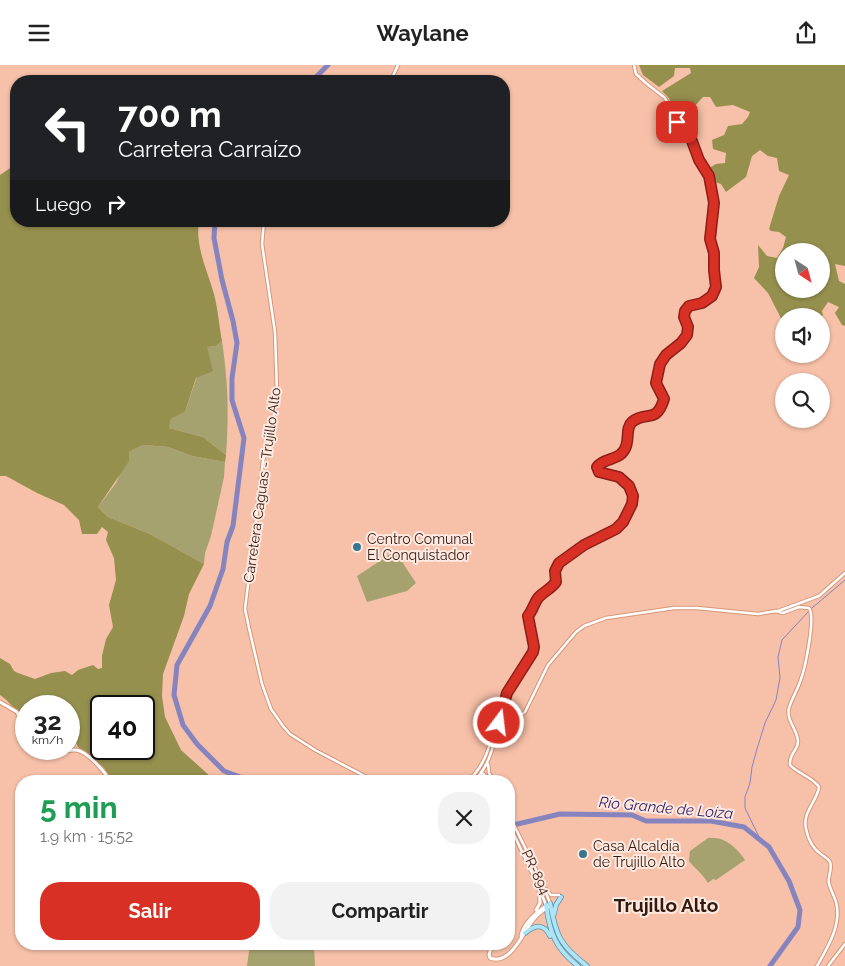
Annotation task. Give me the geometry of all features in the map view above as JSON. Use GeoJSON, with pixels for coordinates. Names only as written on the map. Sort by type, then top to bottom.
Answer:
{"type":"FeatureCollection","features":[{"type":"Feature","properties":{"kind":"main road"},"geometry":{"type":"LineString","coordinates":[[0,701],[15,711]]}},
{"type":"Feature","properties":{"kind":"main road"},"geometry":{"type":"LineString","coordinates":[[80,751],[103,770],[106,775]]}},
{"type":"Feature","properties":{"kind":"main road"},"geometry":{"type":"LineString","coordinates":[[521,939],[522,932],[540,903],[539,887]]}},
{"type":"Feature","properties":{"kind":"main road"},"geometry":{"type":"LineString","coordinates":[[554,924],[554,910],[560,896]]}},
{"type":"Feature","properties":{"kind":"main road"},"geometry":{"type":"LineString","coordinates":[[534,915],[548,905]]}},
{"type":"Feature","properties":{"kind":"main road"},"geometry":{"type":"LineString","coordinates":[[548,905],[557,934],[566,948],[587,966]]}},
{"type":"Feature","properties":{"kind":"main road"},"geometry":{"type":"LineString","coordinates":[[491,950],[489,957],[501,961],[514,952],[535,917],[548,905]]}},
{"type":"Feature","properties":{"kind":"main road"},"geometry":{"type":"LineString","coordinates":[[548,905],[550,928],[558,946]]}},
{"type":"Feature","properties":{"kind":"main road"},"geometry":{"type":"LineString","coordinates":[[525,933],[534,926],[543,927],[555,944],[578,966]]}},
{"type":"Feature","properties":{"kind":"street"},"geometry":{"type":"LineString","coordinates":[[476,775],[488,762],[496,738],[501,704],[533,652],[534,647],[528,616],[538,598],[550,590],[556,582],[555,571],[559,563],[584,545],[616,529],[632,504],[633,496],[629,486],[619,477],[599,472],[597,467],[600,463],[619,456],[624,452],[629,440],[628,429],[632,422],[655,415],[661,408],[664,399],[656,383],[660,364],[666,355],[681,343],[687,335],[688,327],[684,317],[685,311],[689,306],[702,303],[712,296],[716,287],[714,253],[710,239],[714,203],[709,176],[699,160],[689,133],[676,121],[665,98],[636,74],[634,65]]}},
{"type":"Feature","properties":{"kind":"street","name":"Carretera Caguas - Trujillo Alto"},"geometry":{"type":"LineString","coordinates":[[263,227],[262,244],[274,332],[277,393],[273,421],[263,461],[255,528],[246,609],[249,628],[262,684],[271,709],[283,727],[290,734],[315,750],[363,775]]}},
{"type":"Feature","properties":{"kind":"street"},"geometry":{"type":"LineString","coordinates":[[496,738],[503,728],[525,712],[548,665],[576,632],[584,626],[606,617],[668,608],[697,608],[758,615],[776,611],[819,596],[845,573]]}},
{"type":"Feature","properties":{"kind":"street"},"geometry":{"type":"LineString","coordinates":[[776,611],[783,613],[805,607],[809,608],[812,616],[802,679],[788,715],[798,740],[797,748],[789,758],[790,765],[798,773],[815,781],[819,787],[807,811],[805,820],[806,830],[812,845],[820,854],[829,859],[831,864],[828,882],[836,901],[837,919],[830,942],[817,966]]}},
{"type":"Feature","properties":{"kind":"street"},"geometry":{"type":"LineString","coordinates":[[479,773],[507,693]]}},
{"type":"Feature","properties":{"kind":"street"},"geometry":{"type":"LineString","coordinates":[[502,711],[510,722]]}},
{"type":"Feature","properties":{"kind":"street"},"geometry":{"type":"LineString","coordinates":[[497,723],[510,722]]}},
{"type":"Feature","properties":{"kind":"street"},"geometry":{"type":"LineString","coordinates":[[488,762],[490,775]]}},
{"type":"Feature","properties":{"kind":"street","name":"PR-894"},"geometry":{"type":"LineString","coordinates":[[515,828],[544,886],[548,905]]}},
{"type":"Feature","properties":{"kind":"street","name":"PR-894"},"geometry":{"type":"LineString","coordinates":[[515,837],[548,905]]}},
{"type":"Feature","properties":{"kind":"street"},"geometry":{"type":"LineString","coordinates":[[544,886],[551,895],[560,896]]}},
{"type":"Feature","properties":{"kind":"street"},"geometry":{"type":"LineString","coordinates":[[828,966],[845,944]]}},
{"type":"Feature","properties":{"kind":"shaded area"},"geometry":{"type":"Polygon","coordinates":[[[639,65],[845,65],[845,266],[835,264],[839,281],[845,284],[845,326],[842,325],[835,313],[839,307],[828,302],[824,308],[776,308],[768,293],[754,278],[759,267],[758,245],[767,256],[775,258],[775,298],[830,298],[830,243],[784,243],[786,237],[779,232],[769,229],[779,196],[789,175],[779,171],[777,158],[768,156],[760,150],[752,156],[746,177],[726,192],[721,184],[715,182],[709,168],[716,164],[725,163],[726,153],[713,149],[712,140],[724,135],[728,126],[742,124],[750,112],[733,105],[716,107],[710,97],[703,97],[693,108],[676,117],[669,98],[662,91],[691,73],[690,68],[675,68],[674,76],[659,87],[643,75],[639,65]]]}},
{"type":"Feature","properties":{"kind":"shaded area"},"geometry":{"type":"Polygon","coordinates":[[[10,168],[10,227],[198,227],[200,249],[214,294],[222,341],[216,346],[207,347],[213,371],[196,378],[185,412],[171,419],[169,428],[203,437],[226,455],[225,462],[192,456],[168,447],[143,445],[129,452],[129,461],[98,507],[108,517],[150,534],[204,564],[189,594],[184,616],[163,674],[162,696],[165,717],[181,750],[209,775],[108,775],[104,768],[94,760],[155,760],[155,695],[90,695],[90,757],[80,749],[80,695],[15,695],[15,709],[0,695],[0,658],[10,664],[14,671],[35,679],[51,673],[65,671],[72,675],[78,670],[93,665],[98,669],[102,668],[102,656],[106,639],[113,627],[109,605],[116,580],[114,558],[106,540],[108,532],[102,527],[97,534],[82,534],[79,520],[64,505],[6,476],[0,476],[0,175],[10,168]]]}},
{"type":"Feature","properties":{"kind":"shaded area"},"geometry":{"type":"Polygon","coordinates":[[[222,341],[227,398],[226,455],[203,437],[169,428],[171,419],[185,412],[207,347],[216,346],[222,341]]]}},
{"type":"Feature","properties":{"kind":"shaded area"},"geometry":{"type":"Polygon","coordinates":[[[143,445],[168,447],[192,456],[225,462],[224,477],[204,564],[150,534],[108,517],[98,507],[116,483],[129,452],[143,445]]]}},
{"type":"Feature","properties":{"kind":"shaded area"},"geometry":{"type":"Polygon","coordinates":[[[395,551],[416,583],[407,591],[367,602],[357,576],[395,551]]]}},
{"type":"Feature","properties":{"kind":"shaded area"},"geometry":{"type":"Polygon","coordinates":[[[708,838],[720,839],[730,843],[745,860],[716,880],[713,879],[708,883],[689,861],[690,851],[708,838]]]}},
{"type":"Feature","properties":{"kind":"shaded area"},"geometry":{"type":"Polygon","coordinates":[[[249,950],[314,950],[315,966],[247,966],[249,950]]]}},
{"type":"Feature","properties":{"kind":"waterway","name":"Río Grande de Loíza"},"geometry":{"type":"LineString","coordinates":[[318,75],[328,65]]}},
{"type":"Feature","properties":{"kind":"waterway","name":"Río Grande de Loíza"},"geometry":{"type":"LineString","coordinates":[[215,227],[214,238],[222,280],[237,343],[232,378],[232,400],[244,438],[233,526],[227,542],[223,569],[210,606],[177,665],[174,695],[183,725],[197,744],[224,771],[235,775]]}},
{"type":"Feature","properties":{"kind":"waterway"},"geometry":{"type":"LineString","coordinates":[[812,608],[845,580]]}},
{"type":"Feature","properties":{"kind":"waterway"},"geometry":{"type":"LineString","coordinates":[[761,841],[745,808],[745,797],[765,723],[776,700],[780,678],[778,657],[782,640],[809,611]]}},
{"type":"Feature","properties":{"kind":"waterway","name":"Río Grande de Loíza"},"geometry":{"type":"LineString","coordinates":[[515,825],[560,814],[632,815],[646,821],[711,821],[744,827],[769,847],[789,881],[800,910],[798,927],[770,966]]}},
{"type":"Feature","properties":{"kind":"place","name":"Centro Comunal El Conquistador"},"geometry":{"type":"Point","coordinates":[357,547]}},
{"type":"Feature","properties":{"kind":"place","name":"Casa Alcaldía de Trujillo Alto"},"geometry":{"type":"Point","coordinates":[583,854]}},
{"type":"Feature","properties":{"kind":"district","name":"Trujillo Alto"},"geometry":{"type":"Point","coordinates":[666,905]}},
{"type":"Feature","properties":{"kind":"route"},"geometry":{"type":"LineString","coordinates":[[499,723],[507,693],[533,652],[534,647],[528,616],[538,598],[550,590],[556,582],[555,571],[559,563],[584,545],[616,529],[623,522],[632,504],[633,496],[629,486],[619,477],[599,472],[597,467],[600,463],[619,456],[624,452],[629,440],[628,429],[632,422],[655,415],[661,408],[664,399],[656,383],[660,364],[666,355],[681,343],[687,335],[688,327],[684,317],[685,311],[689,306],[702,303],[712,296],[716,287],[714,253],[710,239],[714,219],[714,203],[709,176],[699,160],[689,133],[677,122]]}}]}
